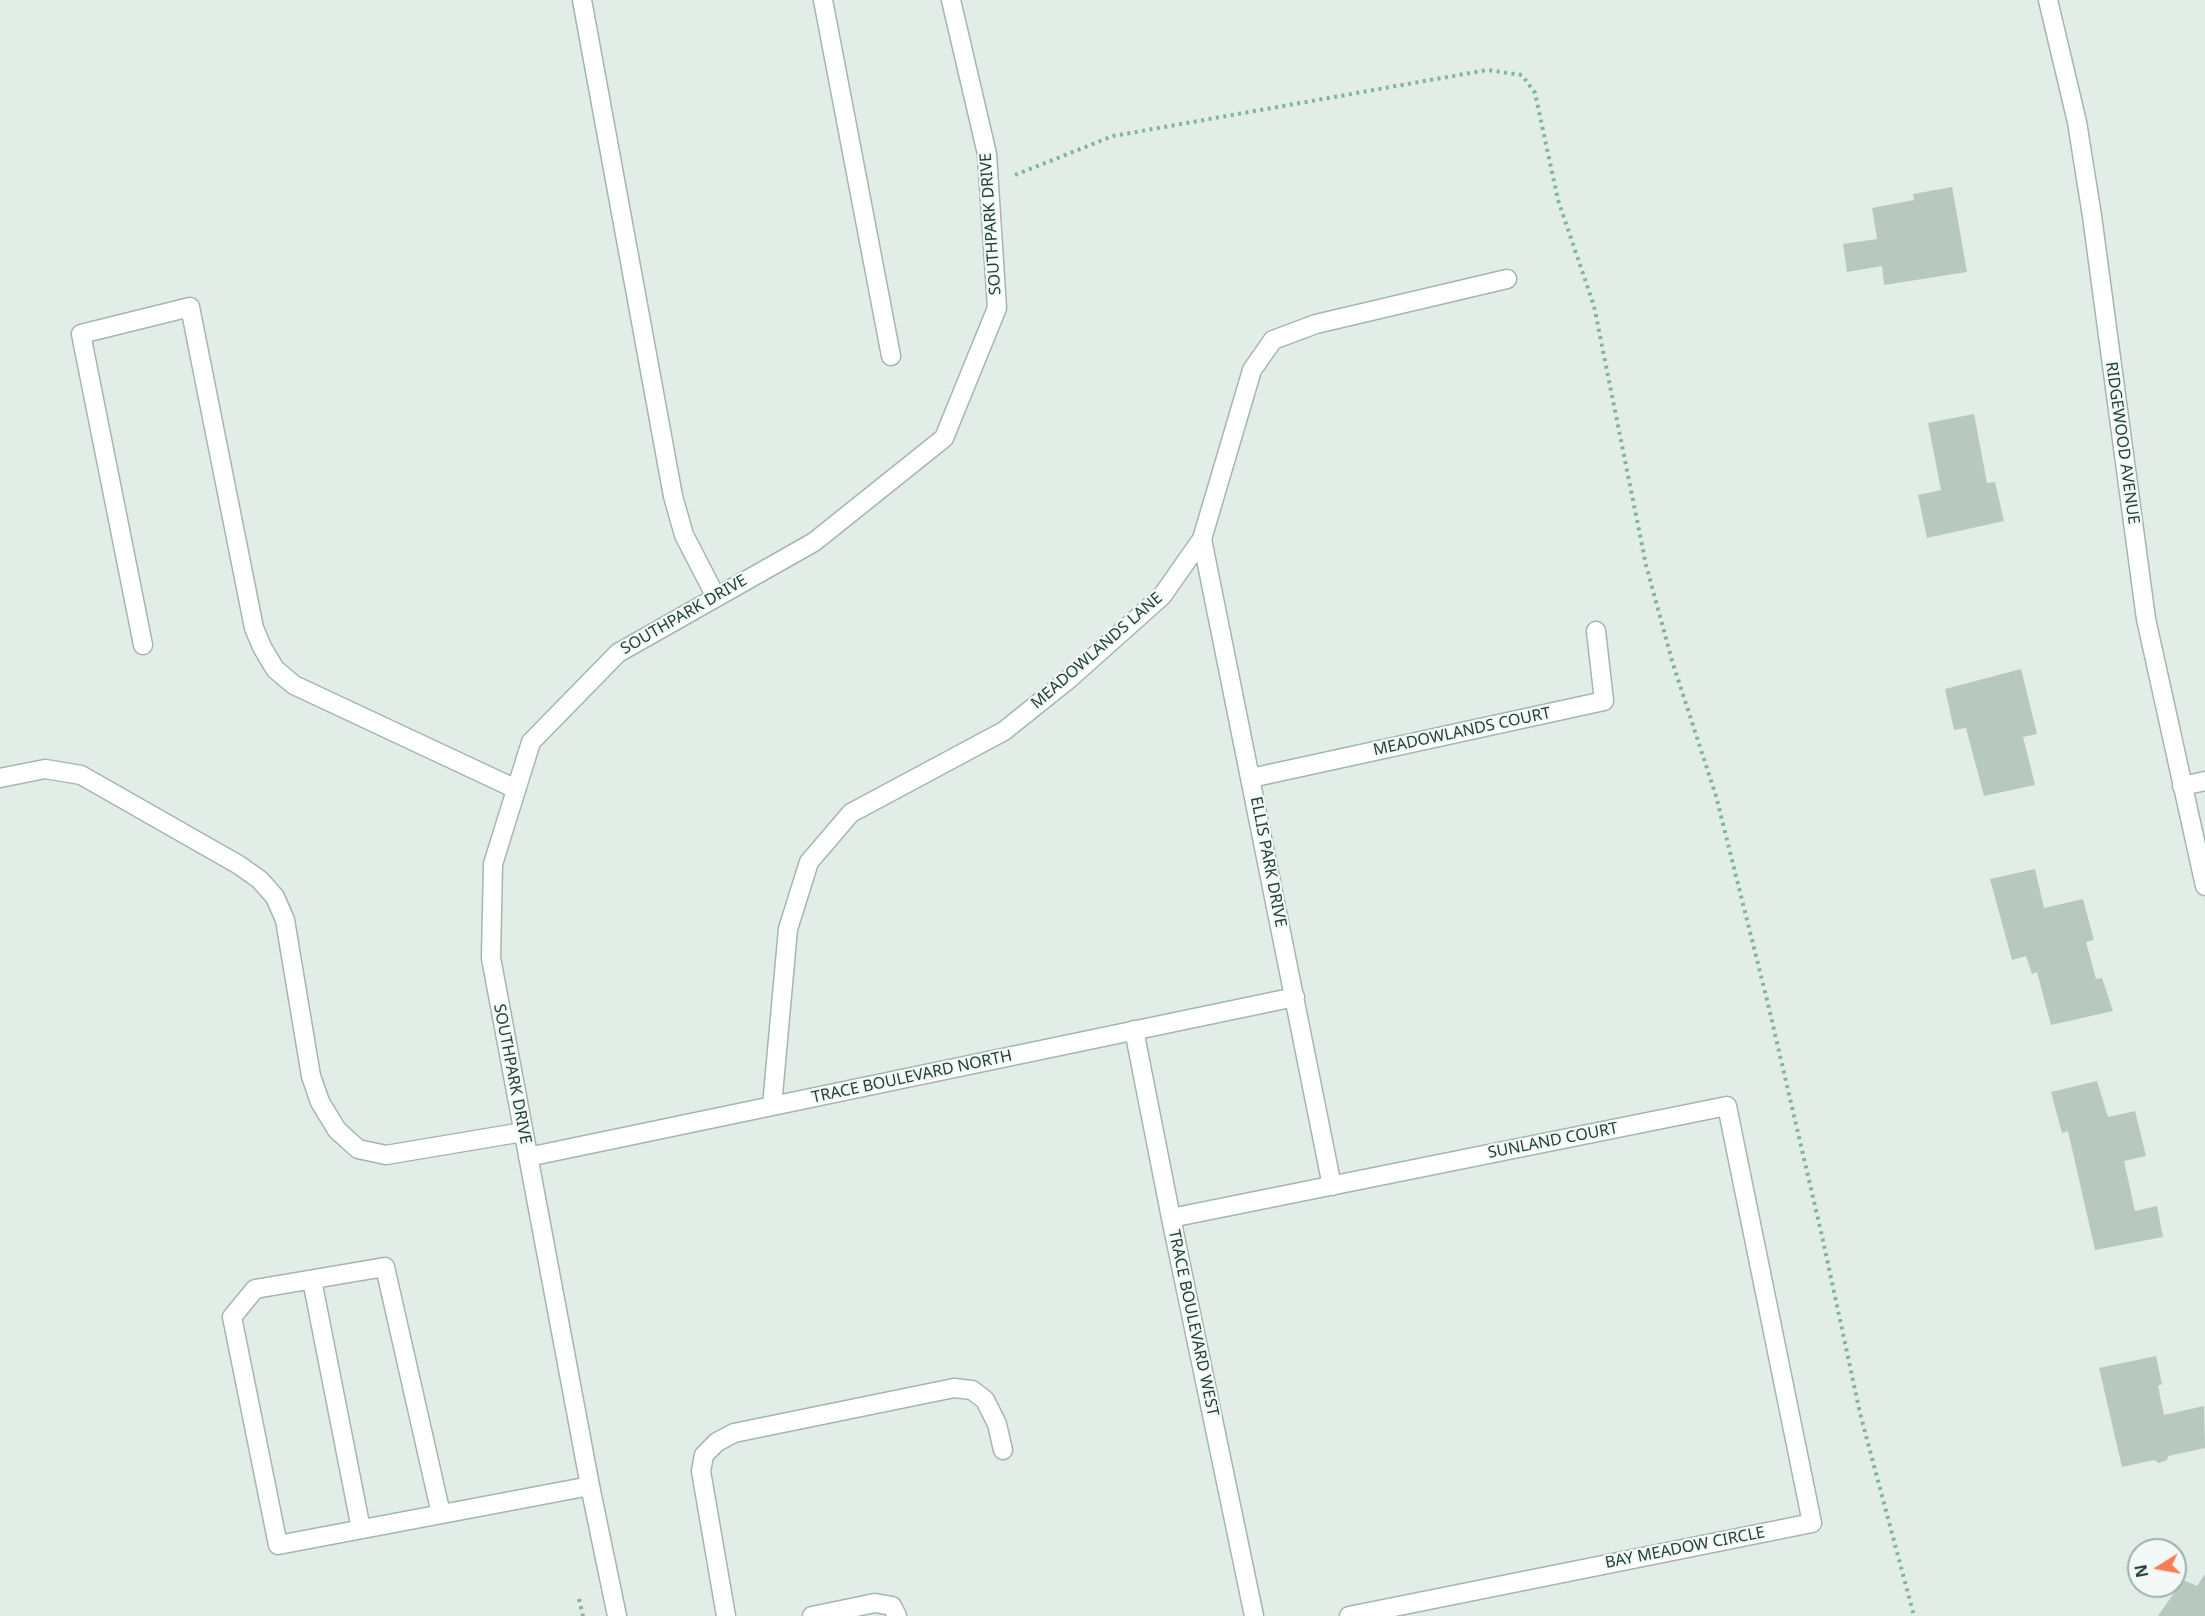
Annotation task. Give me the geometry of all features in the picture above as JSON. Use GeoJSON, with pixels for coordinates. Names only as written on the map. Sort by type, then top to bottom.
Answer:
{"type":"FeatureCollection","features":[{"type":"Feature","properties":{"kind":"street"},"geometry":{"type":"LineString","coordinates":[[582,0],[673,496],[684,535],[716,597]]}},
{"type":"Feature","properties":{"kind":"street"},"geometry":{"type":"LineString","coordinates":[[823,0],[891,356]]}},
{"type":"Feature","properties":{"kind":"street","name":"SOUTHPARK DRIVE"},"geometry":{"type":"LineString","coordinates":[[617,1616],[590,1486],[491,958],[493,864],[531,742],[618,652],[814,542],[944,438],[997,308],[987,154],[951,0]]}},
{"type":"Feature","properties":{"kind":"street","name":"RIDGEWOOD AVENUE"},"geometry":{"type":"LineString","coordinates":[[2048,0],[2077,122],[2092,216],[2146,619],[2205,886]]}},
{"type":"Feature","properties":{"kind":"street","name":"MEADOWLANDS LANE"},"geometry":{"type":"LineString","coordinates":[[772,1106],[789,929],[809,862],[851,813],[1004,731],[1069,679],[1162,596],[1202,539],[1252,370],[1273,340],[1316,324],[1507,279]]}},
{"type":"Feature","properties":{"kind":"street"},"geometry":{"type":"LineString","coordinates":[[143,645],[81,334],[190,307],[254,628],[275,669],[294,685],[516,789]]}},
{"type":"Feature","properties":{"kind":"street","name":"ELLIS PARK DRIVE"},"geometry":{"type":"LineString","coordinates":[[1202,539],[1332,1186]]}},
{"type":"Feature","properties":{"kind":"street","name":"MEADOWLANDS COURT"},"geometry":{"type":"LineString","coordinates":[[1251,778],[1604,701],[1596,631]]}},
{"type":"Feature","properties":{"kind":"street"},"geometry":{"type":"LineString","coordinates":[[0,778],[45,769],[81,775],[239,865],[268,888],[275,897],[285,920],[311,1076],[320,1102],[337,1130],[358,1149],[386,1155],[523,1132]]}},
{"type":"Feature","properties":{"kind":"street"},"geometry":{"type":"LineString","coordinates":[[2182,786],[2205,781]]}},
{"type":"Feature","properties":{"kind":"street","name":"TRACE BOULEVARD NORTH"},"geometry":{"type":"LineString","coordinates":[[528,1157],[1295,997]]}},
{"type":"Feature","properties":{"kind":"street","name":"TRACE BOULEVARD WEST"},"geometry":{"type":"LineString","coordinates":[[1134,1030],[1254,1616]]}},
{"type":"Feature","properties":{"kind":"street","name":"SUNLAND COURT"},"geometry":{"type":"LineString","coordinates":[[1171,1218],[1727,1106],[1769,1314]]}},
{"type":"Feature","properties":{"kind":"street"},"geometry":{"type":"LineString","coordinates":[[441,1514],[385,1267],[255,1289],[232,1317],[278,1545],[590,1486]]}},
{"type":"Feature","properties":{"kind":"street"},"geometry":{"type":"LineString","coordinates":[[312,1280],[361,1529]]}},
{"type":"Feature","properties":{"kind":"street","name":"BAY MEADOW CIRCLE"},"geometry":{"type":"LineString","coordinates":[[1349,1616],[1812,1523],[1769,1314]]}},
{"type":"Feature","properties":{"kind":"street"},"geometry":{"type":"LineString","coordinates":[[726,1616],[701,1471],[704,1455],[717,1442],[734,1433],[954,1388],[972,1390],[986,1400],[997,1424],[1003,1450]]}},
{"type":"Feature","properties":{"kind":"street"},"geometry":{"type":"LineString","coordinates":[[812,1616],[875,1603],[892,1606],[897,1616]]}},
{"type":"Feature","properties":{"kind":"path"},"geometry":{"type":"LineString","coordinates":[[579,1599],[583,1616]]}},
{"type":"Feature","properties":{"kind":"building"},"geometry":{"type":"Polygon","coordinates":[[[1952,187],[1967,272],[1884,285],[1882,266],[1847,272],[1843,244],[1877,239],[1872,208],[1914,200],[1913,194],[1952,187]]]}},
{"type":"Feature","properties":{"kind":"building"},"geometry":{"type":"Polygon","coordinates":[[[1974,414],[1987,483],[1995,482],[2004,521],[1927,538],[1918,495],[1941,490],[1928,423],[1974,414]]]}},
{"type":"Feature","properties":{"kind":"building"},"geometry":{"type":"Polygon","coordinates":[[[2021,669],[2037,734],[2023,737],[2035,785],[1984,796],[1966,728],[1954,730],[1945,689],[2021,669]]]}},
{"type":"Feature","properties":{"kind":"building"},"geometry":{"type":"Polygon","coordinates":[[[2035,869],[2044,908],[2083,899],[2094,940],[2086,942],[2096,979],[2102,978],[2113,1011],[2051,1025],[2037,972],[2032,974],[2026,956],[2012,960],[1990,879],[2035,869]]]}},
{"type":"Feature","properties":{"kind":"building"},"geometry":{"type":"Polygon","coordinates":[[[2097,1081],[2108,1117],[2135,1111],[2146,1156],[2124,1161],[2135,1211],[2157,1206],[2163,1237],[2095,1250],[2068,1131],[2062,1133],[2051,1092],[2097,1081]]]}},
{"type":"Feature","properties":{"kind":"building"},"geometry":{"type":"Polygon","coordinates":[[[2156,1356],[2162,1384],[2158,1386],[2164,1415],[2204,1406],[2205,1448],[2168,1456],[2167,1460],[2159,1463],[2154,1460],[2122,1467],[2099,1368],[2156,1356]]]}},
{"type":"Feature","properties":{"kind":"building"},"geometry":{"type":"Polygon","coordinates":[[[2205,1574],[2205,1616],[2158,1616],[2170,1598],[2187,1598],[2187,1582],[2197,1586],[2205,1574]]]}}]}
